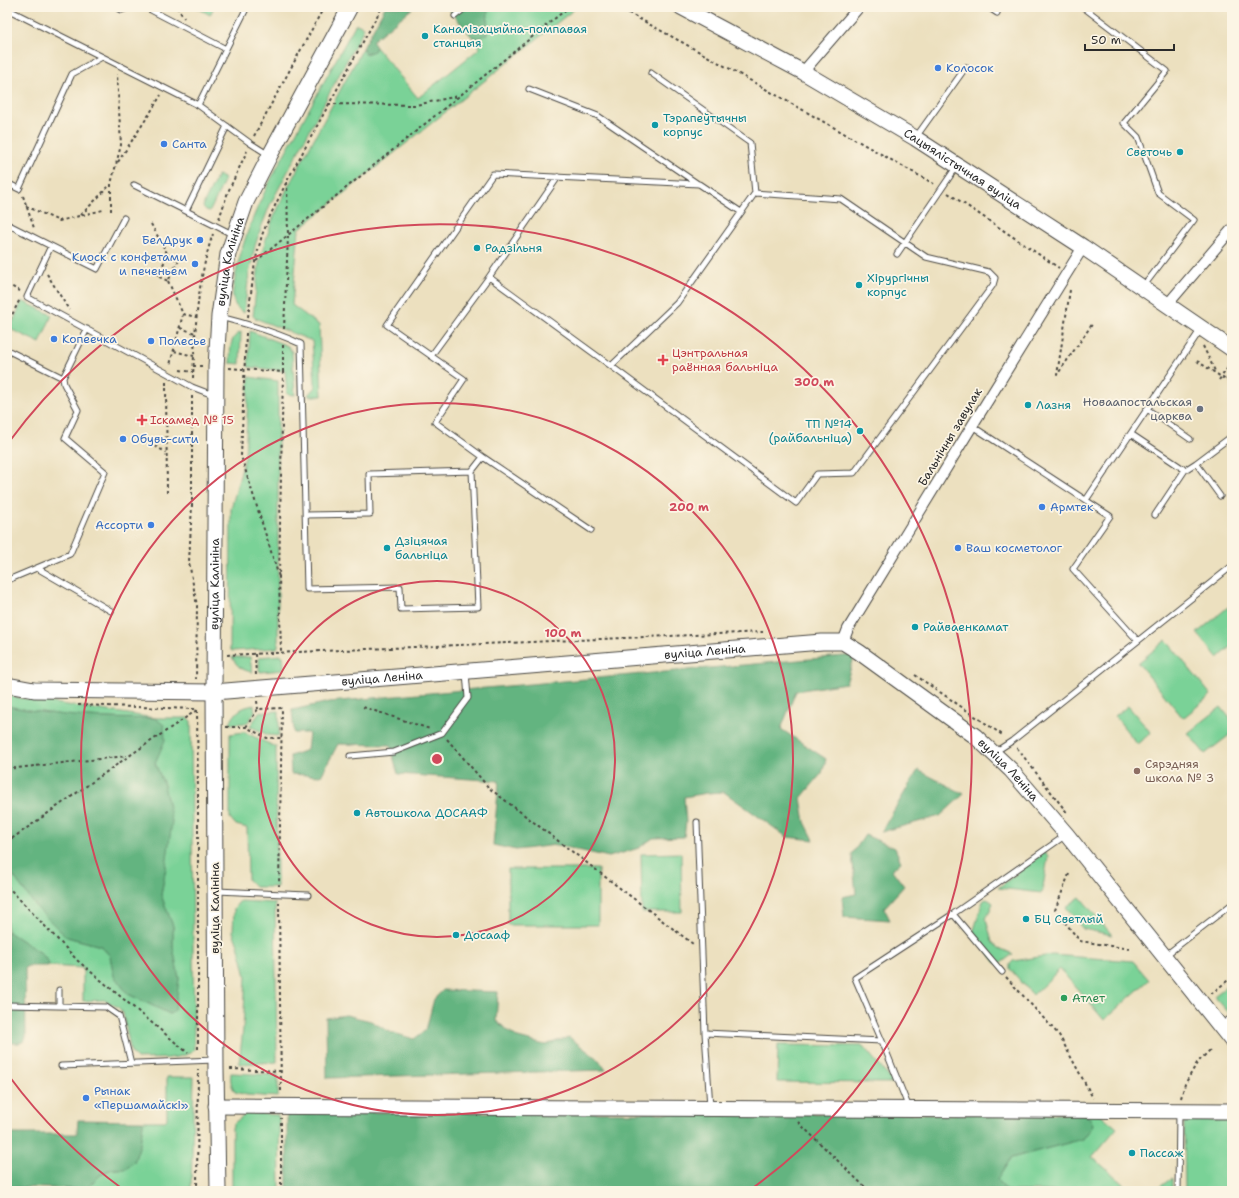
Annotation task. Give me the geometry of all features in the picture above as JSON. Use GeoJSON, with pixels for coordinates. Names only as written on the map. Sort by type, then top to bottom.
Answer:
{"type":"FeatureCollection","features":[{"type":"Feature","properties":{"kind":"street","name":"вуліца Калініна"},"geometry":{"type":"LineString","coordinates":[[218,1191],[216,1106],[214,692],[216,367],[219,316],[228,254],[246,202],[350,7]]}},
{"type":"Feature","properties":{"kind":"street","name":"Сацыялістычная вуліца"},"geometry":{"type":"LineString","coordinates":[[681,7],[803,72],[915,138],[1143,288],[1167,305],[1201,335],[1232,349]]}},
{"type":"Feature","properties":{"kind":"street"},"geometry":{"type":"LineString","coordinates":[[803,72],[859,7]]}},
{"type":"Feature","properties":{"kind":"street"},"geometry":{"type":"LineString","coordinates":[[1167,305],[1232,229]]}},
{"type":"Feature","properties":{"kind":"street","name":"Бальнічны завулак"},"geometry":{"type":"LineString","coordinates":[[843,642],[848,629],[1082,247]]}},
{"type":"Feature","properties":{"kind":"street","name":"вуліца Леніна"},"geometry":{"type":"LineString","coordinates":[[7,685],[34,690],[214,692],[814,643],[843,642],[975,736],[1011,770],[1066,834],[1232,1041]]}},
{"type":"Feature","properties":{"kind":"street"},"geometry":{"type":"LineString","coordinates":[[216,1106],[1232,1111]]}},
{"type":"Feature","properties":{"kind":"lane"},"geometry":{"type":"LineString","coordinates":[[116,7],[122,10],[131,7]]}},
{"type":"Feature","properties":{"kind":"lane"},"geometry":{"type":"LineString","coordinates":[[145,7],[226,49]]}},
{"type":"Feature","properties":{"kind":"lane"},"geometry":{"type":"LineString","coordinates":[[198,105],[247,7]]}},
{"type":"Feature","properties":{"kind":"lane"},"geometry":{"type":"LineString","coordinates":[[455,16],[466,7]]}},
{"type":"Feature","properties":{"kind":"lane"},"geometry":{"type":"LineString","coordinates":[[988,7],[997,13]]}},
{"type":"Feature","properties":{"kind":"lane"},"geometry":{"type":"LineString","coordinates":[[1083,7],[1167,71],[1124,123],[1138,137],[1158,193],[1194,220],[1143,288]]}},
{"type":"Feature","properties":{"kind":"lane"},"geometry":{"type":"LineString","coordinates":[[7,9],[198,105],[250,143],[270,155]]}},
{"type":"Feature","properties":{"kind":"lane"},"geometry":{"type":"LineString","coordinates":[[7,183],[19,188],[72,74],[102,57]]}},
{"type":"Feature","properties":{"kind":"lane"},"geometry":{"type":"LineString","coordinates":[[915,138],[966,67]]}},
{"type":"Feature","properties":{"kind":"lane"},"geometry":{"type":"LineString","coordinates":[[611,366],[677,302],[755,193],[750,143],[651,74]]}},
{"type":"Feature","properties":{"kind":"lane"},"geometry":{"type":"LineString","coordinates":[[529,89],[598,116],[741,212]]}},
{"type":"Feature","properties":{"kind":"lane"},"geometry":{"type":"LineString","coordinates":[[186,211],[227,126]]}},
{"type":"Feature","properties":{"kind":"lane"},"geometry":{"type":"LineString","coordinates":[[897,254],[958,166]]}},
{"type":"Feature","properties":{"kind":"lane"},"geometry":{"type":"LineString","coordinates":[[591,530],[435,422],[464,379],[388,324],[493,174],[699,184]]}},
{"type":"Feature","properties":{"kind":"lane"},"geometry":{"type":"LineString","coordinates":[[431,356],[489,277],[558,177]]}},
{"type":"Feature","properties":{"kind":"lane"},"geometry":{"type":"LineString","coordinates":[[134,185],[235,235]]}},
{"type":"Feature","properties":{"kind":"lane"},"geometry":{"type":"LineString","coordinates":[[489,277],[796,503],[817,474],[854,473],[994,285],[995,278],[989,272],[926,257],[841,198],[755,193]]}},
{"type":"Feature","properties":{"kind":"lane"},"geometry":{"type":"LineString","coordinates":[[7,224],[97,269],[124,218]]}},
{"type":"Feature","properties":{"kind":"lane"},"geometry":{"type":"LineString","coordinates":[[51,246],[27,297],[192,387],[216,396]]}},
{"type":"Feature","properties":{"kind":"lane"},"geometry":{"type":"LineString","coordinates":[[219,316],[247,323],[284,336],[301,344],[307,589],[400,587],[401,609],[478,607],[472,471],[483,456]]}},
{"type":"Feature","properties":{"kind":"lane"},"geometry":{"type":"LineString","coordinates":[[7,582],[8,580],[70,554],[105,472],[65,438],[78,410],[64,384],[63,378],[87,329]]}},
{"type":"Feature","properties":{"kind":"lane"},"geometry":{"type":"LineString","coordinates":[[1086,500],[1201,335]]}},
{"type":"Feature","properties":{"kind":"lane"},"geometry":{"type":"LineString","coordinates":[[7,350],[63,378]]}},
{"type":"Feature","properties":{"kind":"lane"},"geometry":{"type":"LineString","coordinates":[[1148,409],[1190,439]]}},
{"type":"Feature","properties":{"kind":"lane"},"geometry":{"type":"LineString","coordinates":[[972,426],[1110,516],[1073,569],[1138,641]]}},
{"type":"Feature","properties":{"kind":"lane"},"geometry":{"type":"LineString","coordinates":[[1131,434],[1185,470]]}},
{"type":"Feature","properties":{"kind":"lane"},"geometry":{"type":"LineString","coordinates":[[1155,515],[1185,470],[1232,436]]}},
{"type":"Feature","properties":{"kind":"lane"},"geometry":{"type":"LineString","coordinates":[[1196,463],[1220,496]]}},
{"type":"Feature","properties":{"kind":"lane"},"geometry":{"type":"LineString","coordinates":[[305,515],[370,514],[369,474],[472,471]]}},
{"type":"Feature","properties":{"kind":"lane"},"geometry":{"type":"LineString","coordinates":[[993,753],[1012,741],[1232,566]]}},
{"type":"Feature","properties":{"kind":"lane"},"geometry":{"type":"LineString","coordinates":[[37,568],[111,611]]}},
{"type":"Feature","properties":{"kind":"lane"},"geometry":{"type":"LineString","coordinates":[[350,756],[394,752],[442,733],[468,698],[466,671]]}},
{"type":"Feature","properties":{"kind":"lane"},"geometry":{"type":"LineString","coordinates":[[697,822],[705,1033],[710,1108]]}},
{"type":"Feature","properties":{"kind":"lane"},"geometry":{"type":"LineString","coordinates":[[910,1110],[855,978],[954,914],[1066,834]]}},
{"type":"Feature","properties":{"kind":"lane"},"geometry":{"type":"LineString","coordinates":[[216,891],[279,895],[308,895]]}},
{"type":"Feature","properties":{"kind":"lane"},"geometry":{"type":"LineString","coordinates":[[1164,957],[1232,904]]}},
{"type":"Feature","properties":{"kind":"lane"},"geometry":{"type":"LineString","coordinates":[[954,914],[1001,971]]}},
{"type":"Feature","properties":{"kind":"lane"},"geometry":{"type":"LineString","coordinates":[[59,990],[59,1006]]}},
{"type":"Feature","properties":{"kind":"lane"},"geometry":{"type":"LineString","coordinates":[[7,1005],[106,1007],[119,1016],[130,1063]]}},
{"type":"Feature","properties":{"kind":"lane"},"geometry":{"type":"LineString","coordinates":[[1220,1026],[1232,1017]]}},
{"type":"Feature","properties":{"kind":"lane"},"geometry":{"type":"LineString","coordinates":[[705,1033],[882,1040]]}},
{"type":"Feature","properties":{"kind":"lane"},"geometry":{"type":"LineString","coordinates":[[61,1066],[216,1060]]}},
{"type":"Feature","properties":{"kind":"lane"},"geometry":{"type":"LineString","coordinates":[[1178,1191],[1179,1111]]}},
{"type":"Feature","properties":{"kind":"path"},"geometry":{"type":"LineString","coordinates":[[278,577],[241,456],[247,323],[255,262],[262,235],[287,181],[382,7]]}},
{"type":"Feature","properties":{"kind":"path"},"geometry":{"type":"LineString","coordinates":[[255,262],[569,7]]}},
{"type":"Feature","properties":{"kind":"path"},"geometry":{"type":"LineString","coordinates":[[618,7],[942,188],[1063,271]]}},
{"type":"Feature","properties":{"kind":"path"},"geometry":{"type":"LineString","coordinates":[[111,211],[111,184],[121,145],[116,64]]}},
{"type":"Feature","properties":{"kind":"path"},"geometry":{"type":"LineString","coordinates":[[116,164],[165,88]]}},
{"type":"Feature","properties":{"kind":"path"},"geometry":{"type":"LineString","coordinates":[[328,104],[416,105],[460,96]]}},
{"type":"Feature","properties":{"kind":"path"},"geometry":{"type":"LineString","coordinates":[[281,652],[278,577],[282,372],[288,236],[287,181]]}},
{"type":"Feature","properties":{"kind":"path"},"geometry":{"type":"LineString","coordinates":[[81,216],[111,184]]}},
{"type":"Feature","properties":{"kind":"path"},"geometry":{"type":"LineString","coordinates":[[26,206],[59,221],[103,210]]}},
{"type":"Feature","properties":{"kind":"path"},"geometry":{"type":"LineString","coordinates":[[151,224],[168,255],[179,260],[168,281]]}},
{"type":"Feature","properties":{"kind":"path"},"geometry":{"type":"LineString","coordinates":[[168,255],[157,276],[168,281],[183,314],[170,366]]}},
{"type":"Feature","properties":{"kind":"path"},"geometry":{"type":"LineString","coordinates":[[44,270],[72,314]]}},
{"type":"Feature","properties":{"kind":"path"},"geometry":{"type":"LineString","coordinates":[[7,284],[23,292]]}},
{"type":"Feature","properties":{"kind":"path"},"geometry":{"type":"LineString","coordinates":[[1071,284],[1057,375],[1093,323]]}},
{"type":"Feature","properties":{"kind":"path"},"geometry":{"type":"LineString","coordinates":[[183,314],[196,317]]}},
{"type":"Feature","properties":{"kind":"path"},"geometry":{"type":"LineString","coordinates":[[180,328],[195,333]]}},
{"type":"Feature","properties":{"kind":"path"},"geometry":{"type":"LineString","coordinates":[[1201,335],[1216,374]]}},
{"type":"Feature","properties":{"kind":"path"},"geometry":{"type":"LineString","coordinates":[[174,351],[194,356]]}},
{"type":"Feature","properties":{"kind":"path"},"geometry":{"type":"LineString","coordinates":[[1198,361],[1232,384]]}},
{"type":"Feature","properties":{"kind":"path"},"geometry":{"type":"LineString","coordinates":[[1219,380],[1232,362]]}},
{"type":"Feature","properties":{"kind":"path"},"geometry":{"type":"LineString","coordinates":[[193,366],[203,366]]}},
{"type":"Feature","properties":{"kind":"path"},"geometry":{"type":"LineString","coordinates":[[228,368],[245,368],[282,372]]}},
{"type":"Feature","properties":{"kind":"path"},"geometry":{"type":"LineString","coordinates":[[166,373],[167,494]]}},
{"type":"Feature","properties":{"kind":"path"},"geometry":{"type":"LineString","coordinates":[[1225,379],[1232,380]]}},
{"type":"Feature","properties":{"kind":"path"},"geometry":{"type":"LineString","coordinates":[[152,422],[166,420]]}},
{"type":"Feature","properties":{"kind":"path"},"geometry":{"type":"LineString","coordinates":[[144,441],[166,453]]}},
{"type":"Feature","properties":{"kind":"path"},"geometry":{"type":"LineString","coordinates":[[227,655],[768,632]]}},
{"type":"Feature","properties":{"kind":"path"},"geometry":{"type":"LineString","coordinates":[[914,674],[1012,741],[1070,817]]}},
{"type":"Feature","properties":{"kind":"path"},"geometry":{"type":"LineString","coordinates":[[363,707],[442,733],[488,788],[702,951]]}},
{"type":"Feature","properties":{"kind":"path"},"geometry":{"type":"LineString","coordinates":[[246,727],[258,709],[282,708],[279,895],[282,1191]]}},
{"type":"Feature","properties":{"kind":"path"},"geometry":{"type":"LineString","coordinates":[[7,842],[197,710],[197,1191]]}},
{"type":"Feature","properties":{"kind":"path"},"geometry":{"type":"LineString","coordinates":[[223,727],[246,727],[267,738],[281,738]]}},
{"type":"Feature","properties":{"kind":"path"},"geometry":{"type":"LineString","coordinates":[[7,769],[129,756]]}},
{"type":"Feature","properties":{"kind":"path"},"geometry":{"type":"LineString","coordinates":[[1069,874],[1055,910],[1080,941],[1130,948]]}},
{"type":"Feature","properties":{"kind":"path"},"geometry":{"type":"LineString","coordinates":[[7,886],[78,961],[198,1061]]}},
{"type":"Feature","properties":{"kind":"path"},"geometry":{"type":"LineString","coordinates":[[1001,971],[1060,1035],[1100,1111]]}},
{"type":"Feature","properties":{"kind":"path"},"geometry":{"type":"LineString","coordinates":[[1209,996],[1232,977]]}},
{"type":"Feature","properties":{"kind":"path"},"geometry":{"type":"LineString","coordinates":[[1179,1111],[1185,1084],[1197,1063],[1211,1049]]}},
{"type":"Feature","properties":{"kind":"path"},"geometry":{"type":"LineString","coordinates":[[230,1069],[281,1071]]}},
{"type":"Feature","properties":{"kind":"path"},"geometry":{"type":"LineString","coordinates":[[785,1109],[869,1191]]}},
{"type":"Feature","properties":{"kind":"green space"},"geometry":{"type":"Polygon","coordinates":[[[196,7],[214,7],[210,15],[196,7]]]}},
{"type":"Feature","properties":{"kind":"green space"},"geometry":{"type":"Polygon","coordinates":[[[385,7],[414,7],[372,41],[376,47],[374,51],[365,54],[363,48],[385,7]]]}},
{"type":"Feature","properties":{"kind":"green space"},"geometry":{"type":"Polygon","coordinates":[[[447,7],[487,7],[487,34],[480,38],[472,37],[447,7]]]}},
{"type":"Feature","properties":{"kind":"green space"},"geometry":{"type":"Polygon","coordinates":[[[487,7],[577,7],[299,229],[292,305],[319,325],[322,396],[309,396],[308,395],[315,387],[312,341],[253,316],[259,263],[272,221],[289,185],[363,48],[365,54],[374,51],[376,47],[418,98],[480,48],[472,37],[480,38],[488,11],[487,7]]]}},
{"type":"Feature","properties":{"kind":"green space"},"geometry":{"type":"Polygon","coordinates":[[[357,24],[363,27],[363,30],[270,205],[261,228],[255,246],[249,274],[244,313],[236,306],[233,299],[233,293],[239,258],[252,221],[277,168],[355,25],[357,24]]]}},
{"type":"Feature","properties":{"kind":"green space"},"geometry":{"type":"Polygon","coordinates":[[[218,175],[225,179],[210,211],[206,210],[203,207],[204,203],[218,175]]]}},
{"type":"Feature","properties":{"kind":"green space"},"geometry":{"type":"Polygon","coordinates":[[[22,301],[52,315],[40,343],[10,329],[22,301]]]}},
{"type":"Feature","properties":{"kind":"green space"},"geometry":{"type":"Polygon","coordinates":[[[250,331],[288,346],[292,352],[295,395],[287,394],[285,371],[248,367],[250,331]]]}},
{"type":"Feature","properties":{"kind":"green space"},"geometry":{"type":"Polygon","coordinates":[[[241,332],[240,364],[230,363],[232,341],[241,332]]]}},
{"type":"Feature","properties":{"kind":"green space"},"geometry":{"type":"Polygon","coordinates":[[[249,377],[278,381],[278,646],[277,648],[232,651],[230,649],[231,509],[245,457],[249,377]]]}},
{"type":"Feature","properties":{"kind":"green space"},"geometry":{"type":"Polygon","coordinates":[[[1228,607],[1232,612],[1232,646],[1218,658],[1197,633],[1228,607]]]}},
{"type":"Feature","properties":{"kind":"green space"},"geometry":{"type":"Polygon","coordinates":[[[1166,640],[1211,695],[1183,718],[1138,663],[1166,640]]]}},
{"type":"Feature","properties":{"kind":"green space"},"geometry":{"type":"Polygon","coordinates":[[[855,655],[846,683],[796,691],[781,729],[826,759],[822,773],[801,798],[805,822],[814,840],[787,837],[724,792],[684,797],[686,822],[684,837],[653,838],[639,848],[609,857],[556,845],[516,850],[493,845],[499,781],[398,774],[390,745],[338,744],[321,776],[291,774],[290,756],[307,750],[309,733],[294,733],[292,710],[329,702],[855,655]]]}},
{"type":"Feature","properties":{"kind":"green space"},"geometry":{"type":"Polygon","coordinates":[[[283,656],[283,670],[259,671],[260,657],[283,656]]]}},
{"type":"Feature","properties":{"kind":"green space"},"geometry":{"type":"Polygon","coordinates":[[[232,657],[250,657],[252,672],[240,667],[232,657]]]}},
{"type":"Feature","properties":{"kind":"green space"},"geometry":{"type":"Polygon","coordinates":[[[7,696],[155,718],[100,718],[62,715],[7,706],[7,696]]]}},
{"type":"Feature","properties":{"kind":"green space"},"geometry":{"type":"Polygon","coordinates":[[[254,705],[255,712],[247,723],[229,724],[239,711],[245,707],[254,705]]]}},
{"type":"Feature","properties":{"kind":"green space"},"geometry":{"type":"Polygon","coordinates":[[[7,706],[81,716],[155,718],[164,725],[165,740],[155,763],[164,785],[172,821],[161,895],[173,926],[173,947],[179,979],[175,1010],[170,1014],[128,994],[114,976],[110,956],[101,946],[67,937],[37,908],[7,867],[7,706]]]}},
{"type":"Feature","properties":{"kind":"green space"},"geometry":{"type":"Polygon","coordinates":[[[1128,706],[1151,733],[1137,744],[1115,716],[1128,706]]]}},
{"type":"Feature","properties":{"kind":"green space"},"geometry":{"type":"Polygon","coordinates":[[[1221,707],[1232,721],[1232,733],[1205,754],[1188,733],[1221,707]]]}},
{"type":"Feature","properties":{"kind":"green space"},"geometry":{"type":"Polygon","coordinates":[[[279,711],[279,736],[268,735],[250,726],[260,712],[279,711]]]}},
{"type":"Feature","properties":{"kind":"green space"},"geometry":{"type":"Polygon","coordinates":[[[155,718],[188,718],[191,721],[194,1049],[190,1053],[176,1057],[137,1059],[131,1052],[123,1013],[118,1007],[104,1000],[83,1001],[83,968],[48,966],[49,963],[41,953],[7,931],[7,867],[37,908],[67,937],[101,946],[110,956],[114,976],[128,994],[170,1014],[179,979],[173,947],[173,926],[161,895],[166,867],[164,785],[155,763],[159,752],[155,718]]]}},
{"type":"Feature","properties":{"kind":"green space"},"geometry":{"type":"Polygon","coordinates":[[[244,732],[276,747],[277,887],[255,887],[248,880],[247,828],[236,825],[230,818],[230,734],[244,732]]]}},
{"type":"Feature","properties":{"kind":"green space"},"geometry":{"type":"Polygon","coordinates":[[[918,770],[964,794],[940,816],[881,832],[918,770]]]}},
{"type":"Feature","properties":{"kind":"green space"},"geometry":{"type":"Polygon","coordinates":[[[865,835],[895,848],[901,862],[892,870],[904,886],[884,908],[890,920],[844,917],[842,897],[856,894],[852,854],[865,835]]]}},
{"type":"Feature","properties":{"kind":"green space"},"geometry":{"type":"Polygon","coordinates":[[[1044,852],[1048,857],[1042,893],[998,888],[1044,852]]]}},
{"type":"Feature","properties":{"kind":"green space"},"geometry":{"type":"Polygon","coordinates":[[[681,853],[682,912],[642,912],[641,854],[681,853]]]}},
{"type":"Feature","properties":{"kind":"green space"},"geometry":{"type":"Polygon","coordinates":[[[508,869],[598,869],[598,925],[508,925],[508,869]]]}},
{"type":"Feature","properties":{"kind":"green space"},"geometry":{"type":"Polygon","coordinates":[[[1080,897],[1112,935],[1083,929],[1066,907],[1080,897]]]}},
{"type":"Feature","properties":{"kind":"green space"},"geometry":{"type":"Polygon","coordinates":[[[986,899],[993,903],[986,919],[992,942],[999,948],[1013,954],[1001,963],[996,963],[973,933],[983,901],[986,899]]]}},
{"type":"Feature","properties":{"kind":"green space"},"geometry":{"type":"Polygon","coordinates":[[[240,901],[275,903],[277,1062],[239,1064],[243,1029],[246,976],[239,948],[233,932],[234,908],[240,901]]]}},
{"type":"Feature","properties":{"kind":"green space"},"geometry":{"type":"Polygon","coordinates":[[[7,931],[41,953],[49,963],[48,966],[27,966],[25,969],[26,1037],[24,1041],[20,1043],[7,1043],[7,931]]]}},
{"type":"Feature","properties":{"kind":"green space"},"geometry":{"type":"Polygon","coordinates":[[[1052,955],[1133,961],[1149,980],[1104,1020],[1060,969],[1033,995],[1010,969],[1010,964],[1013,961],[1052,955]]]}},
{"type":"Feature","properties":{"kind":"green space"},"geometry":{"type":"Polygon","coordinates":[[[1231,983],[1232,1009],[1229,1013],[1214,996],[1231,983]]]}},
{"type":"Feature","properties":{"kind":"green space"},"geometry":{"type":"Polygon","coordinates":[[[443,990],[498,992],[496,1021],[518,1038],[545,1045],[569,1037],[599,1060],[606,1070],[327,1078],[326,1018],[346,1015],[371,1021],[390,1032],[414,1039],[426,1030],[434,999],[443,990]]]}},
{"type":"Feature","properties":{"kind":"green space"},"geometry":{"type":"Polygon","coordinates":[[[778,1045],[863,1046],[894,1083],[777,1082],[778,1045]]]}},
{"type":"Feature","properties":{"kind":"green space"},"geometry":{"type":"Polygon","coordinates":[[[231,1073],[278,1075],[278,1097],[247,1095],[235,1092],[231,1082],[231,1073]]]}},
{"type":"Feature","properties":{"kind":"green space"},"geometry":{"type":"Polygon","coordinates":[[[167,1077],[194,1077],[191,1191],[65,1191],[65,1189],[79,1189],[87,1187],[103,1173],[114,1169],[126,1169],[134,1162],[140,1144],[142,1121],[165,1121],[167,1119],[167,1077]]]}},
{"type":"Feature","properties":{"kind":"green space"},"geometry":{"type":"Polygon","coordinates":[[[287,1112],[1084,1114],[1091,1119],[1093,1126],[1083,1139],[1011,1158],[997,1180],[1007,1191],[287,1191],[287,1112]]]}},
{"type":"Feature","properties":{"kind":"green space"},"geometry":{"type":"Polygon","coordinates":[[[247,1113],[277,1115],[279,1118],[280,1191],[232,1191],[232,1128],[234,1123],[247,1113]]]}},
{"type":"Feature","properties":{"kind":"green space"},"geometry":{"type":"Polygon","coordinates":[[[1084,1114],[1100,1114],[1117,1128],[1092,1157],[1130,1189],[1129,1191],[1007,1191],[997,1180],[1011,1158],[1083,1139],[1084,1114]]]}},
{"type":"Feature","properties":{"kind":"green space"},"geometry":{"type":"Polygon","coordinates":[[[78,1120],[142,1121],[140,1144],[134,1162],[126,1169],[112,1169],[103,1173],[86,1189],[7,1187],[7,1134],[76,1134],[78,1120]]]}},
{"type":"Feature","properties":{"kind":"green space"},"geometry":{"type":"Polygon","coordinates":[[[1185,1120],[1232,1121],[1232,1191],[1185,1191],[1185,1120]]]}},
{"type":"Feature","properties":{"kind":"green space"},"geometry":{"type":"Polygon","coordinates":[[[1172,1178],[1172,1191],[1154,1191],[1172,1178]]]}},
{"type":"Feature","properties":{"kind":"place","name":"Каналізацыйна-помпавая станцыя"},"geometry":{"type":"Point","coordinates":[425,36]}},
{"type":"Feature","properties":{"kind":"place","name":"Колосок"},"geometry":{"type":"Point","coordinates":[938,68]}},
{"type":"Feature","properties":{"kind":"place","name":"Тэрапеўтычны корпус"},"geometry":{"type":"Point","coordinates":[655,125]}},
{"type":"Feature","properties":{"kind":"place","name":"Санта"},"geometry":{"type":"Point","coordinates":[164,144]}},
{"type":"Feature","properties":{"kind":"place","name":"Светочь"},"geometry":{"type":"Point","coordinates":[1180,152]}},
{"type":"Feature","properties":{"kind":"place","name":"БелДрук"},"geometry":{"type":"Point","coordinates":[200,240]}},
{"type":"Feature","properties":{"kind":"place","name":"Радзільня"},"geometry":{"type":"Point","coordinates":[477,248]}},
{"type":"Feature","properties":{"kind":"place","name":"Киоск с конфетами и печеньем"},"geometry":{"type":"Point","coordinates":[195,264]}},
{"type":"Feature","properties":{"kind":"place","name":"Хірургічны корпус"},"geometry":{"type":"Point","coordinates":[859,285]}},
{"type":"Feature","properties":{"kind":"place","name":"Копеечка"},"geometry":{"type":"Point","coordinates":[54,339]}},
{"type":"Feature","properties":{"kind":"place","name":"Полесье"},"geometry":{"type":"Point","coordinates":[151,341]}},
{"type":"Feature","properties":{"kind":"place","name":"Цэнтральная раённая бальніца"},"geometry":{"type":"Point","coordinates":[663,360]}},
{"type":"Feature","properties":{"kind":"place","name":"Лазня"},"geometry":{"type":"Point","coordinates":[1028,405]}},
{"type":"Feature","properties":{"kind":"place","name":"Новаапостальская царква"},"geometry":{"type":"Point","coordinates":[1200,409]}},
{"type":"Feature","properties":{"kind":"place","name":"Іскамед № 15"},"geometry":{"type":"Point","coordinates":[142,420]}},
{"type":"Feature","properties":{"kind":"place","name":"ТП №14 (райбальніца)"},"geometry":{"type":"Point","coordinates":[860,431]}},
{"type":"Feature","properties":{"kind":"place","name":"Обувь-сити"},"geometry":{"type":"Point","coordinates":[123,439]}},
{"type":"Feature","properties":{"kind":"place","name":"Армтек"},"geometry":{"type":"Point","coordinates":[1042,507]}},
{"type":"Feature","properties":{"kind":"place","name":"Ассорти"},"geometry":{"type":"Point","coordinates":[151,525]}},
{"type":"Feature","properties":{"kind":"place","name":"Дзіцячая бальніца"},"geometry":{"type":"Point","coordinates":[387,548]}},
{"type":"Feature","properties":{"kind":"place","name":"Ваш косметолог"},"geometry":{"type":"Point","coordinates":[958,548]}},
{"type":"Feature","properties":{"kind":"place","name":"Райваенкамат"},"geometry":{"type":"Point","coordinates":[915,627]}},
{"type":"Feature","properties":{"kind":"place","name":"Сярэдняя школа № 3"},"geometry":{"type":"Point","coordinates":[1137,771]}},
{"type":"Feature","properties":{"kind":"place","name":"Автошкола ДОСААФ"},"geometry":{"type":"Point","coordinates":[357,813]}},
{"type":"Feature","properties":{"kind":"place","name":"БЦ Светлый"},"geometry":{"type":"Point","coordinates":[1026,919]}},
{"type":"Feature","properties":{"kind":"place","name":"Досааф"},"geometry":{"type":"Point","coordinates":[456,935]}},
{"type":"Feature","properties":{"kind":"place","name":"Атлет"},"geometry":{"type":"Point","coordinates":[1064,998]}},
{"type":"Feature","properties":{"kind":"place","name":"Рынак «Першамайскі»"},"geometry":{"type":"Point","coordinates":[86,1098]}},
{"type":"Feature","properties":{"kind":"place","name":"Пассаж"},"geometry":{"type":"Point","coordinates":[1132,1153]}}]}
